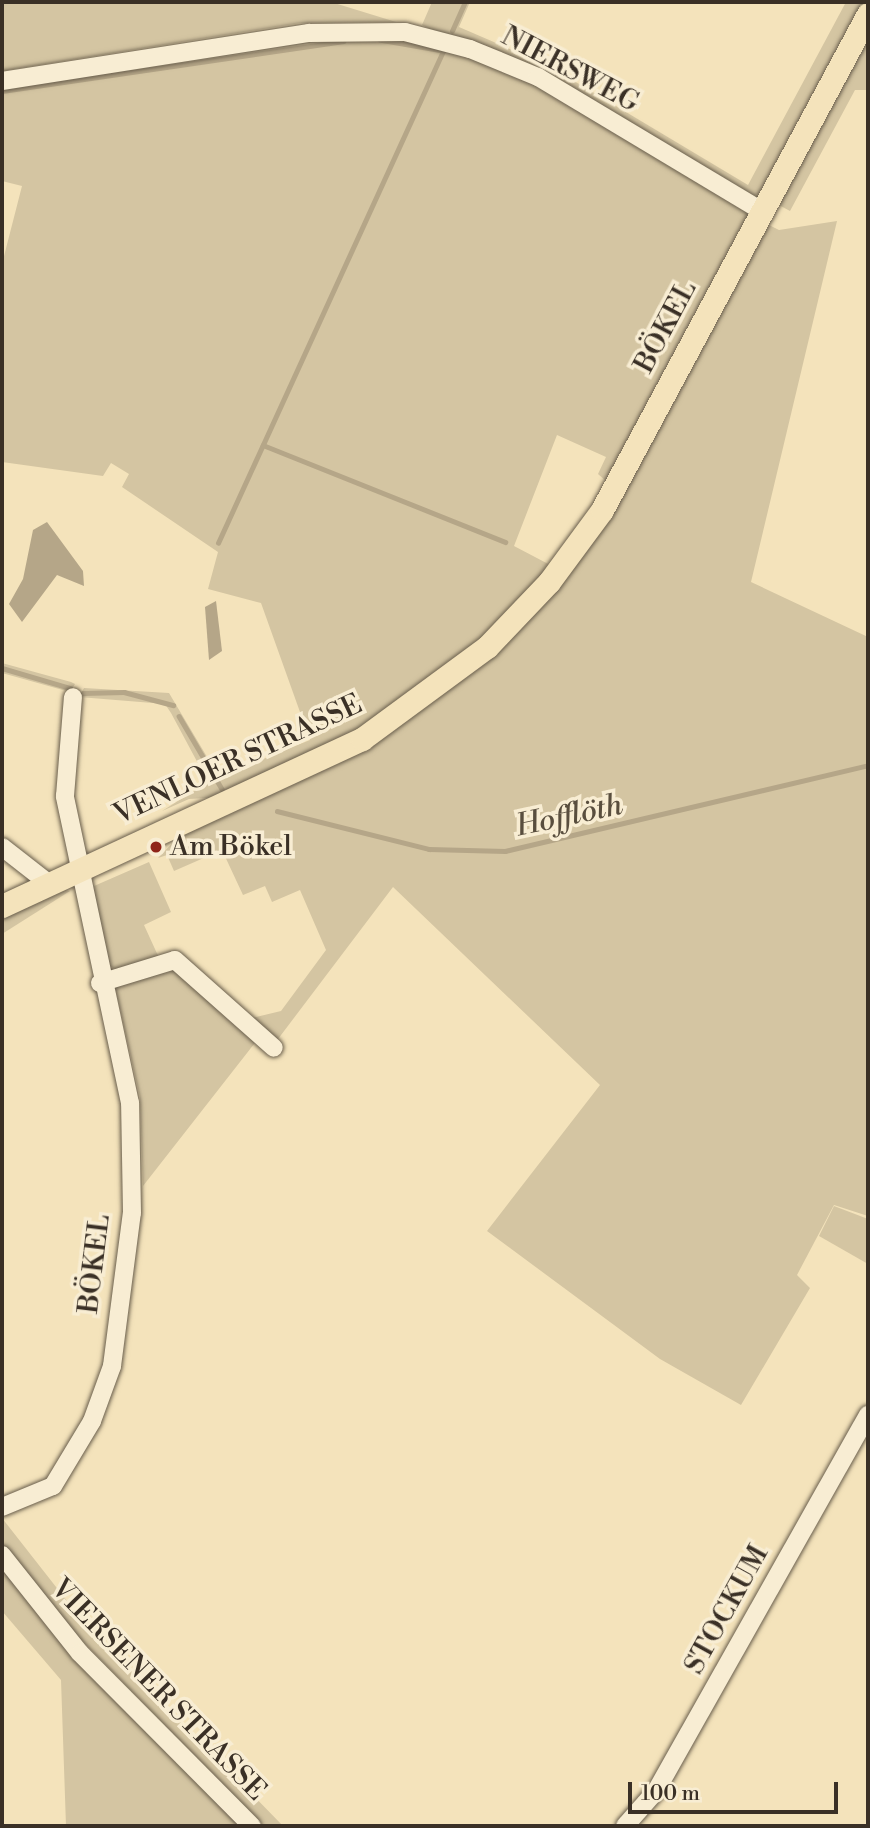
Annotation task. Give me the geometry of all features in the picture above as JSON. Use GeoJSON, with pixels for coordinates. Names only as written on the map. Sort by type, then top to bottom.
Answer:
{"type":"FeatureCollection","features":[{"type":"Feature","properties":{"kind":"main road","name":"BÖKEL"},"geometry":{"type":"LineString","coordinates":[[487,647],[550,582],[602,510],[868,14]]}},
{"type":"Feature","properties":{"kind":"main road","name":"VENLOER STRASSE"},"geometry":{"type":"LineString","coordinates":[[2,906],[77,868],[362,739],[487,647]]}},
{"type":"Feature","properties":{"kind":"street","name":"NIERSWEG"},"geometry":{"type":"LineString","coordinates":[[2,81],[309,33],[405,32],[477,51],[538,77],[762,211]]}},
{"type":"Feature","properties":{"kind":"street","name":"BÖKEL"},"geometry":{"type":"LineString","coordinates":[[2,1507],[53,1486],[92,1420],[112,1366],[132,1213],[130,1103],[100,982],[77,868],[63,778],[73,697]]}},
{"type":"Feature","properties":{"kind":"street"},"geometry":{"type":"LineString","coordinates":[[2,846],[47,882]]}},
{"type":"Feature","properties":{"kind":"street"},"geometry":{"type":"LineString","coordinates":[[100,982],[176,960],[274,1048]]}},
{"type":"Feature","properties":{"kind":"street","name":"STOCKUM"},"geometry":{"type":"LineString","coordinates":[[625,1826],[656,1791],[868,1415]]}},
{"type":"Feature","properties":{"kind":"street","name":"VIERSENER STRASSE"},"geometry":{"type":"LineString","coordinates":[[2,1555],[72,1644],[252,1826]]}},
{"type":"Feature","properties":{"kind":"shaded area"},"geometry":{"type":"Polygon","coordinates":[[[2,2],[331,2],[396,22],[300,23],[2,71],[2,2]]]}},
{"type":"Feature","properties":{"kind":"shaded area"},"geometry":{"type":"Polygon","coordinates":[[[432,2],[470,2],[459,27],[549,66],[748,185],[846,2],[866,2],[763,192],[752,196],[422,25],[432,2]]]}},
{"type":"Feature","properties":{"kind":"shaded area"},"geometry":{"type":"Polygon","coordinates":[[[868,31],[868,90],[855,90],[790,211],[777,204],[868,31]]]}},
{"type":"Feature","properties":{"kind":"shaded area"},"geometry":{"type":"Polygon","coordinates":[[[302,39],[423,41],[506,65],[749,214],[606,481],[598,474],[606,457],[557,435],[514,546],[554,567],[473,648],[353,735],[223,797],[189,799],[162,811],[208,782],[171,713],[165,704],[79,697],[84,688],[169,693],[219,777],[310,740],[261,603],[208,589],[218,552],[122,487],[129,474],[111,463],[103,476],[2,462],[2,264],[22,186],[2,181],[2,86],[302,39]]]}},
{"type":"Feature","properties":{"kind":"shaded area"},"geometry":{"type":"Polygon","coordinates":[[[837,221],[751,582],[868,637],[868,1216],[834,1205],[797,1275],[810,1288],[741,1405],[660,1359],[487,1231],[600,1085],[393,887],[275,1043],[248,1019],[281,1011],[326,950],[300,890],[272,902],[265,886],[243,895],[222,850],[174,871],[167,855],[158,858],[185,830],[265,794],[537,608],[765,223],[779,230],[837,221]]]}},
{"type":"Feature","properties":{"kind":"shaded area"},"geometry":{"type":"Polygon","coordinates":[[[47,522],[83,571],[84,586],[57,575],[22,622],[9,604],[23,579],[33,530],[47,522]]]}},
{"type":"Feature","properties":{"kind":"shaded area"},"geometry":{"type":"Polygon","coordinates":[[[216,601],[222,651],[209,660],[205,607],[216,601]]]}},
{"type":"Feature","properties":{"kind":"shaded area"},"geometry":{"type":"Polygon","coordinates":[[[2,663],[75,684],[70,692],[2,673],[2,663]]]}},
{"type":"Feature","properties":{"kind":"shaded area"},"geometry":{"type":"Polygon","coordinates":[[[149,862],[171,912],[144,925],[160,960],[122,972],[105,964],[91,897],[94,886],[149,862]]]}},
{"type":"Feature","properties":{"kind":"shaded area"},"geometry":{"type":"Polygon","coordinates":[[[56,888],[70,891],[2,934],[2,915],[56,888]]]}},
{"type":"Feature","properties":{"kind":"shaded area"},"geometry":{"type":"Polygon","coordinates":[[[174,965],[258,1039],[143,1186],[140,1097],[114,983],[174,965]]]}},
{"type":"Feature","properties":{"kind":"shaded area"},"geometry":{"type":"Polygon","coordinates":[[[834,1206],[868,1219],[868,1264],[819,1236],[834,1206]]]}},
{"type":"Feature","properties":{"kind":"shaded area"},"geometry":{"type":"Polygon","coordinates":[[[2,1518],[78,1615],[283,1826],[264,1826],[57,1615],[2,1544],[2,1518]]]}},
{"type":"Feature","properties":{"kind":"shaded area"},"geometry":{"type":"Polygon","coordinates":[[[2,1568],[101,1686],[242,1826],[66,1826],[61,1680],[2,1611],[2,1568]]]}},
{"type":"Feature","properties":{"kind":"waterway"},"geometry":{"type":"LineString","coordinates":[[452,31],[465,2]]}},
{"type":"Feature","properties":{"kind":"waterway"},"geometry":{"type":"LineString","coordinates":[[218,543],[443,51],[380,40]]}},
{"type":"Feature","properties":{"kind":"waterway"},"geometry":{"type":"LineString","coordinates":[[2,91],[343,41]]}},
{"type":"Feature","properties":{"kind":"waterway"},"geometry":{"type":"LineString","coordinates":[[263,445],[505,542]]}},
{"type":"Feature","properties":{"kind":"waterway","name":"Hofflöth"},"geometry":{"type":"LineString","coordinates":[[2,668],[70,688]]}},
{"type":"Feature","properties":{"kind":"waterway","name":"Hofflöth"},"geometry":{"type":"LineString","coordinates":[[83,693],[124,692],[173,705]]}},
{"type":"Feature","properties":{"kind":"waterway","name":"Hofflöth"},"geometry":{"type":"LineString","coordinates":[[179,716],[222,789]]}},
{"type":"Feature","properties":{"kind":"waterway","name":"Hofflöth"},"geometry":{"type":"LineString","coordinates":[[277,811],[429,849],[505,851],[868,765]]}},
{"type":"Feature","properties":{"kind":"place","name":"Am Bökel"},"geometry":{"type":"Point","coordinates":[156,847]}}]}
